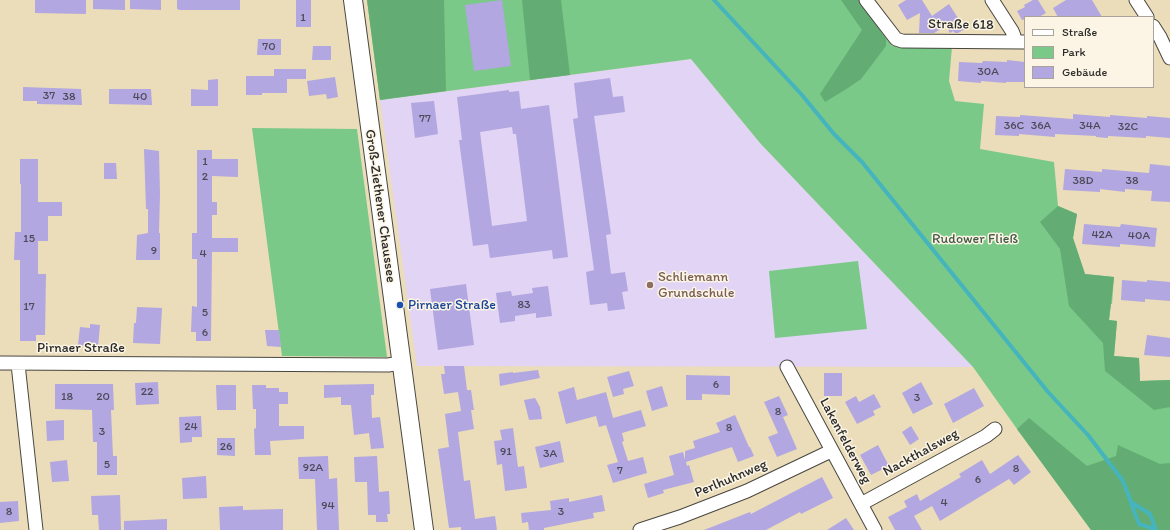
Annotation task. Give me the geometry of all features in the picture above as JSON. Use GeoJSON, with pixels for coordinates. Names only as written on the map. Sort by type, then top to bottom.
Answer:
{"type":"FeatureCollection","features":[{"type":"Feature","properties":{"kind":"street","name":"Groß-Ziethener Chaussee"},"geometry":{"type":"LineString","coordinates":[[353,0],[424,530]]}},
{"type":"Feature","properties":{"kind":"street","name":"Straße 618"},"geometry":{"type":"LineString","coordinates":[[866,0],[896,38],[902,41],[1020,42]]}},
{"type":"Feature","properties":{"kind":"street"},"geometry":{"type":"LineString","coordinates":[[992,0],[1014,36],[1020,42]]}},
{"type":"Feature","properties":{"kind":"street"},"geometry":{"type":"LineString","coordinates":[[1136,0],[1146,16]]}},
{"type":"Feature","properties":{"kind":"street"},"geometry":{"type":"LineString","coordinates":[[1155,35],[1170,58]]}},
{"type":"Feature","properties":{"kind":"street","name":"Pirnaer Straße"},"geometry":{"type":"LineString","coordinates":[[0,363],[388,365],[401,363]]}},
{"type":"Feature","properties":{"kind":"street"},"geometry":{"type":"LineString","coordinates":[[18,364],[36,530]]}},
{"type":"Feature","properties":{"kind":"street","name":"Lakenfelderweg"},"geometry":{"type":"LineString","coordinates":[[787,366],[875,530]]}},
{"type":"Feature","properties":{"kind":"street","name":"Nackthalsweg"},"geometry":{"type":"LineString","coordinates":[[861,504],[986,436],[995,429]]}},
{"type":"Feature","properties":{"kind":"street","name":"Perlhuhnweg"},"geometry":{"type":"LineString","coordinates":[[640,530],[680,518],[747,491],[832,450]]}},
{"type":"Feature","properties":{"kind":"shaded area","name":"Schliemann Grundschule"},"geometry":{"type":"Polygon","coordinates":[[[691,59],[760,143],[973,367],[417,366],[380,100],[691,59]]]}},
{"type":"Feature","properties":{"kind":"green space","name":"Rudower Fließ"},"geometry":{"type":"Polygon","coordinates":[[[367,0],[859,0],[892,46],[952,47],[949,81],[955,101],[984,104],[980,149],[1054,162],[1058,206],[1077,214],[1073,238],[1085,274],[1114,277],[1109,320],[1117,321],[1114,356],[1139,358],[1140,381],[1170,380],[1170,530],[1091,530],[973,367],[760,143],[691,59],[380,100],[367,0]]]}},
{"type":"Feature","properties":{"kind":"green space"},"geometry":{"type":"Polygon","coordinates":[[[367,0],[444,0],[446,91],[380,100],[367,0]]]}},
{"type":"Feature","properties":{"kind":"green space"},"geometry":{"type":"Polygon","coordinates":[[[522,0],[561,0],[570,75],[530,80],[522,0]]]}},
{"type":"Feature","properties":{"kind":"green space"},"geometry":{"type":"Polygon","coordinates":[[[841,0],[859,0],[886,39],[886,46],[861,79],[825,102],[820,94],[862,30],[841,0]]]}},
{"type":"Feature","properties":{"kind":"green space"},"geometry":{"type":"Polygon","coordinates":[[[252,128],[357,129],[387,357],[282,356],[252,128]]]}},
{"type":"Feature","properties":{"kind":"green space"},"geometry":{"type":"Polygon","coordinates":[[[1058,206],[1077,214],[1073,238],[1085,274],[1114,277],[1109,320],[1117,321],[1114,356],[1139,358],[1140,381],[1170,380],[1170,407],[1154,410],[1105,371],[1103,343],[1069,306],[1060,249],[1040,222],[1058,206]]]}},
{"type":"Feature","properties":{"kind":"green space"},"geometry":{"type":"Polygon","coordinates":[[[858,261],[867,329],[775,338],[769,271],[858,261]]]}},
{"type":"Feature","properties":{"kind":"green space"},"geometry":{"type":"Polygon","coordinates":[[[1029,418],[1087,466],[1116,456],[1118,445],[1160,464],[1170,463],[1170,530],[1091,530],[1017,429],[1029,418]]]}},
{"type":"Feature","properties":{"kind":"building"},"geometry":{"type":"Polygon","coordinates":[[[35,0],[86,0],[86,14],[35,13],[35,0]]]}},
{"type":"Feature","properties":{"kind":"building"},"geometry":{"type":"Polygon","coordinates":[[[93,0],[125,0],[125,10],[93,9],[93,0]]]}},
{"type":"Feature","properties":{"kind":"building"},"geometry":{"type":"Polygon","coordinates":[[[130,0],[161,0],[161,10],[130,9],[130,0]]]}},
{"type":"Feature","properties":{"kind":"building"},"geometry":{"type":"Polygon","coordinates":[[[177,0],[240,0],[240,10],[180,10],[177,9],[177,0]]]}},
{"type":"Feature","properties":{"kind":"building"},"geometry":{"type":"Polygon","coordinates":[[[296,0],[311,0],[311,27],[296,27],[296,0]]]}},
{"type":"Feature","properties":{"kind":"building"},"geometry":{"type":"Polygon","coordinates":[[[502,0],[511,66],[474,71],[465,5],[502,0]]]}},
{"type":"Feature","properties":{"kind":"building"},"geometry":{"type":"Polygon","coordinates":[[[906,0],[922,0],[932,16],[949,4],[965,29],[958,33],[953,31],[950,33],[946,26],[934,33],[919,33],[920,13],[907,20],[898,5],[906,0]]]}},
{"type":"Feature","properties":{"kind":"building"},"geometry":{"type":"Polygon","coordinates":[[[1033,0],[1038,0],[1046,13],[1041,16],[1024,16],[1024,19],[1022,20],[1017,11],[1025,7],[1024,5],[1033,0]]]}},
{"type":"Feature","properties":{"kind":"building"},"geometry":{"type":"Polygon","coordinates":[[[1066,0],[1092,0],[1101,16],[1057,16],[1053,8],[1066,0]]]}},
{"type":"Feature","properties":{"kind":"building"},"geometry":{"type":"Polygon","coordinates":[[[258,39],[281,39],[281,55],[257,55],[258,39]]]}},
{"type":"Feature","properties":{"kind":"building"},"geometry":{"type":"Polygon","coordinates":[[[313,46],[331,46],[331,60],[312,60],[313,46]]]}},
{"type":"Feature","properties":{"kind":"building"},"geometry":{"type":"Polygon","coordinates":[[[1007,60],[1024,62],[1024,82],[1006,83],[981,81],[981,83],[958,81],[959,62],[1007,62],[1007,60]]]}},
{"type":"Feature","properties":{"kind":"building"},"geometry":{"type":"Polygon","coordinates":[[[274,69],[306,69],[306,79],[287,79],[287,93],[262,93],[262,95],[246,95],[246,76],[274,76],[274,69]]]}},
{"type":"Feature","properties":{"kind":"building"},"geometry":{"type":"Polygon","coordinates":[[[335,77],[338,97],[327,99],[326,94],[309,96],[307,81],[335,77]]]}},
{"type":"Feature","properties":{"kind":"building"},"geometry":{"type":"Polygon","coordinates":[[[610,78],[613,97],[623,96],[625,112],[594,116],[611,234],[606,235],[611,274],[625,272],[628,291],[622,292],[625,309],[608,311],[607,303],[590,305],[586,272],[594,270],[573,119],[578,118],[574,83],[610,78]]]}},
{"type":"Feature","properties":{"kind":"building"},"geometry":{"type":"Polygon","coordinates":[[[218,79],[218,106],[191,106],[191,89],[208,90],[208,80],[218,79]]]}},
{"type":"Feature","properties":{"kind":"building"},"geometry":{"type":"Polygon","coordinates":[[[23,87],[81,89],[82,105],[37,104],[37,101],[23,101],[23,87]]]}},
{"type":"Feature","properties":{"kind":"building"},"geometry":{"type":"Polygon","coordinates":[[[109,89],[151,89],[152,105],[109,104],[109,89]]]}},
{"type":"Feature","properties":{"kind":"building"},"geometry":{"type":"Polygon","coordinates":[[[509,90],[509,92],[519,91],[521,109],[549,105],[568,257],[553,259],[552,250],[490,258],[488,244],[473,246],[459,140],[462,140],[457,97],[509,90]],[[512,127],[480,132],[492,226],[527,221],[516,134],[513,134],[512,127]]]}},
{"type":"Feature","properties":{"kind":"building"},"geometry":{"type":"Polygon","coordinates":[[[434,101],[438,134],[415,138],[411,103],[434,101]]]}},
{"type":"Feature","properties":{"kind":"building"},"geometry":{"type":"Polygon","coordinates":[[[1073,114],[1110,117],[1110,115],[1170,118],[1170,138],[1146,136],[1146,138],[1108,136],[1108,138],[1055,134],[1055,137],[1019,134],[1019,136],[995,135],[996,116],[1020,117],[1020,115],[1073,119],[1073,114]]]}},
{"type":"Feature","properties":{"kind":"building"},"geometry":{"type":"Polygon","coordinates":[[[144,149],[159,151],[160,260],[136,260],[137,235],[148,233],[144,149]]]}},
{"type":"Feature","properties":{"kind":"building"},"geometry":{"type":"Polygon","coordinates":[[[197,150],[212,150],[212,159],[238,159],[238,177],[212,176],[212,202],[217,202],[217,215],[212,215],[212,238],[238,238],[238,252],[212,252],[211,341],[196,341],[196,332],[191,332],[192,306],[197,307],[197,259],[192,259],[192,233],[197,233],[197,150]]]}},
{"type":"Feature","properties":{"kind":"building"},"geometry":{"type":"Polygon","coordinates":[[[20,159],[38,159],[38,202],[62,202],[62,216],[48,216],[48,241],[38,241],[38,274],[46,274],[45,335],[36,335],[36,341],[20,341],[20,260],[14,260],[15,232],[21,232],[20,159]]]}},
{"type":"Feature","properties":{"kind":"building"},"geometry":{"type":"Polygon","coordinates":[[[104,163],[116,163],[117,179],[104,179],[104,163]]]}},
{"type":"Feature","properties":{"kind":"building"},"geometry":{"type":"Polygon","coordinates":[[[1150,164],[1170,166],[1170,202],[1151,201],[1152,191],[1125,189],[1125,192],[1100,189],[1100,192],[1063,190],[1065,169],[1102,172],[1102,169],[1149,173],[1150,164]]]}},
{"type":"Feature","properties":{"kind":"building"},"geometry":{"type":"Polygon","coordinates":[[[1084,224],[1120,227],[1121,224],[1157,228],[1155,247],[1120,244],[1120,247],[1082,244],[1084,224]]]}},
{"type":"Feature","properties":{"kind":"building"},"geometry":{"type":"Polygon","coordinates":[[[1122,280],[1170,282],[1170,301],[1145,299],[1145,302],[1121,300],[1122,280]]]}},
{"type":"Feature","properties":{"kind":"building"},"geometry":{"type":"Polygon","coordinates":[[[466,284],[474,345],[438,350],[430,289],[466,284]]]}},
{"type":"Feature","properties":{"kind":"building"},"geometry":{"type":"Polygon","coordinates":[[[548,286],[552,316],[536,318],[536,313],[515,316],[515,321],[500,323],[496,293],[511,291],[512,296],[533,293],[532,288],[548,286]]]}},
{"type":"Feature","properties":{"kind":"building"},"geometry":{"type":"Polygon","coordinates":[[[137,307],[162,308],[160,344],[133,343],[134,323],[136,323],[137,307]]]}},
{"type":"Feature","properties":{"kind":"building"},"geometry":{"type":"Polygon","coordinates":[[[90,324],[100,325],[98,347],[78,345],[80,327],[90,328],[90,324]]]}},
{"type":"Feature","properties":{"kind":"building"},"geometry":{"type":"Polygon","coordinates":[[[265,330],[279,330],[281,347],[267,346],[265,330]]]}},
{"type":"Feature","properties":{"kind":"building"},"geometry":{"type":"Polygon","coordinates":[[[1147,335],[1170,338],[1170,357],[1144,355],[1147,335]]]}},
{"type":"Feature","properties":{"kind":"building"},"geometry":{"type":"Polygon","coordinates":[[[444,366],[464,366],[467,390],[471,390],[474,410],[471,410],[474,429],[458,432],[464,481],[470,480],[475,519],[495,516],[497,530],[461,530],[461,527],[449,528],[438,449],[449,447],[445,414],[461,411],[458,392],[444,394],[441,374],[445,374],[444,366]]]}},
{"type":"Feature","properties":{"kind":"building"},"geometry":{"type":"Polygon","coordinates":[[[538,370],[540,378],[500,386],[499,374],[538,370]]]}},
{"type":"Feature","properties":{"kind":"building"},"geometry":{"type":"Polygon","coordinates":[[[629,371],[634,386],[623,389],[624,394],[613,397],[607,377],[629,371]]]}},
{"type":"Feature","properties":{"kind":"building"},"geometry":{"type":"Polygon","coordinates":[[[824,373],[842,373],[842,396],[824,396],[824,373]]]}},
{"type":"Feature","properties":{"kind":"building"},"geometry":{"type":"Polygon","coordinates":[[[686,375],[730,376],[730,395],[702,394],[702,400],[686,400],[686,375]]]}},
{"type":"Feature","properties":{"kind":"building"},"geometry":{"type":"Polygon","coordinates":[[[158,382],[159,404],[136,405],[135,383],[158,382]]]}},
{"type":"Feature","properties":{"kind":"building"},"geometry":{"type":"Polygon","coordinates":[[[921,382],[933,404],[913,414],[902,393],[921,382]]]}},
{"type":"Feature","properties":{"kind":"building"},"geometry":{"type":"Polygon","coordinates":[[[55,384],[113,384],[114,410],[111,410],[113,456],[117,456],[117,475],[97,475],[97,442],[93,442],[92,410],[55,409],[55,384]]]}},
{"type":"Feature","properties":{"kind":"building"},"geometry":{"type":"Polygon","coordinates":[[[374,384],[374,395],[371,395],[372,418],[380,417],[384,448],[371,449],[369,433],[354,435],[351,405],[341,405],[341,397],[324,398],[324,385],[374,384]]]}},
{"type":"Feature","properties":{"kind":"building"},"geometry":{"type":"Polygon","coordinates":[[[216,385],[236,385],[236,410],[217,410],[216,385]]]}},
{"type":"Feature","properties":{"kind":"building"},"geometry":{"type":"Polygon","coordinates":[[[252,385],[266,385],[266,388],[279,388],[279,392],[288,392],[288,404],[279,404],[279,426],[304,426],[304,439],[270,441],[271,455],[255,455],[254,429],[256,428],[256,409],[253,409],[252,385]]]}},
{"type":"Feature","properties":{"kind":"building"},"geometry":{"type":"Polygon","coordinates":[[[662,386],[668,406],[652,411],[646,391],[662,386]]]}},
{"type":"Feature","properties":{"kind":"building"},"geometry":{"type":"Polygon","coordinates":[[[574,387],[577,400],[606,392],[613,418],[641,410],[646,426],[622,433],[624,441],[622,442],[628,461],[643,457],[647,473],[613,483],[607,465],[618,462],[606,425],[599,427],[596,416],[566,424],[558,392],[574,387]]]}},
{"type":"Feature","properties":{"kind":"building"},"geometry":{"type":"Polygon","coordinates":[[[974,388],[984,406],[953,423],[944,404],[974,388]]]}},
{"type":"Feature","properties":{"kind":"building"},"geometry":{"type":"Polygon","coordinates":[[[874,394],[881,407],[873,411],[875,415],[857,424],[845,402],[856,396],[859,402],[874,394]]]}},
{"type":"Feature","properties":{"kind":"building"},"geometry":{"type":"Polygon","coordinates":[[[779,396],[788,415],[783,417],[797,449],[777,457],[768,437],[778,433],[764,402],[779,396]]]}},
{"type":"Feature","properties":{"kind":"building"},"geometry":{"type":"Polygon","coordinates":[[[535,398],[540,407],[542,419],[529,420],[524,400],[535,398]]]}},
{"type":"Feature","properties":{"kind":"building"},"geometry":{"type":"Polygon","coordinates":[[[735,415],[754,456],[738,462],[732,447],[686,462],[687,466],[689,465],[694,482],[663,490],[664,493],[648,498],[644,484],[674,475],[669,456],[683,452],[685,460],[685,451],[695,448],[693,441],[720,432],[716,423],[735,415]]]}},
{"type":"Feature","properties":{"kind":"building"},"geometry":{"type":"Polygon","coordinates":[[[201,416],[202,437],[192,437],[192,442],[180,443],[179,417],[201,416]]]}},
{"type":"Feature","properties":{"kind":"building"},"geometry":{"type":"Polygon","coordinates":[[[64,420],[64,440],[47,441],[46,421],[64,420]]]}},
{"type":"Feature","properties":{"kind":"building"},"geometry":{"type":"Polygon","coordinates":[[[911,426],[919,439],[910,445],[902,432],[911,426]]]}},
{"type":"Feature","properties":{"kind":"building"},"geometry":{"type":"Polygon","coordinates":[[[513,428],[518,467],[524,466],[527,488],[505,491],[502,464],[497,465],[494,441],[502,440],[500,430],[513,428]]]}},
{"type":"Feature","properties":{"kind":"building"},"geometry":{"type":"Polygon","coordinates":[[[217,438],[235,438],[235,456],[217,455],[217,438]]]}},
{"type":"Feature","properties":{"kind":"building"},"geometry":{"type":"Polygon","coordinates":[[[560,441],[564,462],[540,468],[535,447],[560,441]]]}},
{"type":"Feature","properties":{"kind":"building"},"geometry":{"type":"Polygon","coordinates":[[[878,445],[889,466],[871,475],[860,455],[878,445]]]}},
{"type":"Feature","properties":{"kind":"building"},"geometry":{"type":"Polygon","coordinates":[[[1018,455],[1031,472],[1014,485],[1009,479],[940,521],[932,506],[914,516],[922,530],[895,530],[888,517],[907,507],[904,501],[917,494],[920,501],[961,477],[959,474],[982,460],[990,474],[1018,455]]]}},
{"type":"Feature","properties":{"kind":"building"},"geometry":{"type":"Polygon","coordinates":[[[328,456],[329,479],[337,478],[339,530],[317,530],[315,479],[299,479],[298,457],[328,456]]]}},
{"type":"Feature","properties":{"kind":"building"},"geometry":{"type":"Polygon","coordinates":[[[377,456],[379,492],[389,491],[390,514],[387,514],[388,522],[376,522],[376,515],[368,515],[367,482],[355,482],[354,457],[377,456]]]}},
{"type":"Feature","properties":{"kind":"building"},"geometry":{"type":"Polygon","coordinates":[[[67,460],[69,481],[52,482],[50,462],[67,460]]]}},
{"type":"Feature","properties":{"kind":"building"},"geometry":{"type":"Polygon","coordinates":[[[206,476],[207,498],[183,499],[182,478],[206,476]]]}},
{"type":"Feature","properties":{"kind":"building"},"geometry":{"type":"Polygon","coordinates":[[[822,477],[833,498],[801,514],[800,512],[766,530],[704,530],[750,512],[751,514],[822,477]]]}},
{"type":"Feature","properties":{"kind":"building"},"geometry":{"type":"Polygon","coordinates":[[[120,495],[121,530],[99,530],[98,515],[92,515],[91,496],[120,495]]]}},
{"type":"Feature","properties":{"kind":"building"},"geometry":{"type":"Polygon","coordinates":[[[602,495],[605,511],[593,513],[594,518],[544,528],[544,530],[529,530],[528,522],[522,523],[521,513],[551,510],[550,501],[569,498],[569,502],[602,495]]]}},
{"type":"Feature","properties":{"kind":"building"},"geometry":{"type":"Polygon","coordinates":[[[18,501],[19,521],[0,523],[0,502],[18,501]]]}},
{"type":"Feature","properties":{"kind":"building"},"geometry":{"type":"Polygon","coordinates":[[[243,506],[243,510],[283,509],[283,530],[220,530],[219,507],[243,506]]]}},
{"type":"Feature","properties":{"kind":"building"},"geometry":{"type":"Polygon","coordinates":[[[846,518],[854,530],[827,530],[846,518]]]}},
{"type":"Feature","properties":{"kind":"building"},"geometry":{"type":"Polygon","coordinates":[[[167,519],[167,530],[124,530],[124,521],[167,519]]]}},
{"type":"Feature","properties":{"kind":"waterway","name":"Rudower Fließ"},"geometry":{"type":"LineString","coordinates":[[714,0],[802,95],[834,134],[862,162],[1048,392],[1088,435],[1123,481],[1131,502],[1150,514],[1156,530]]}},
{"type":"Feature","properties":{"kind":"waterway","name":"Rudower Fließ"},"geometry":{"type":"LineString","coordinates":[[1131,503],[1139,524],[1155,529]]}},
{"type":"Feature","properties":{"kind":"place","name":"Schliemann Grundschule"},"geometry":{"type":"Point","coordinates":[650,285]}},
{"type":"Feature","properties":{"kind":"place","name":"Pirnaer Straße"},"geometry":{"type":"Point","coordinates":[400,305]}}]}
